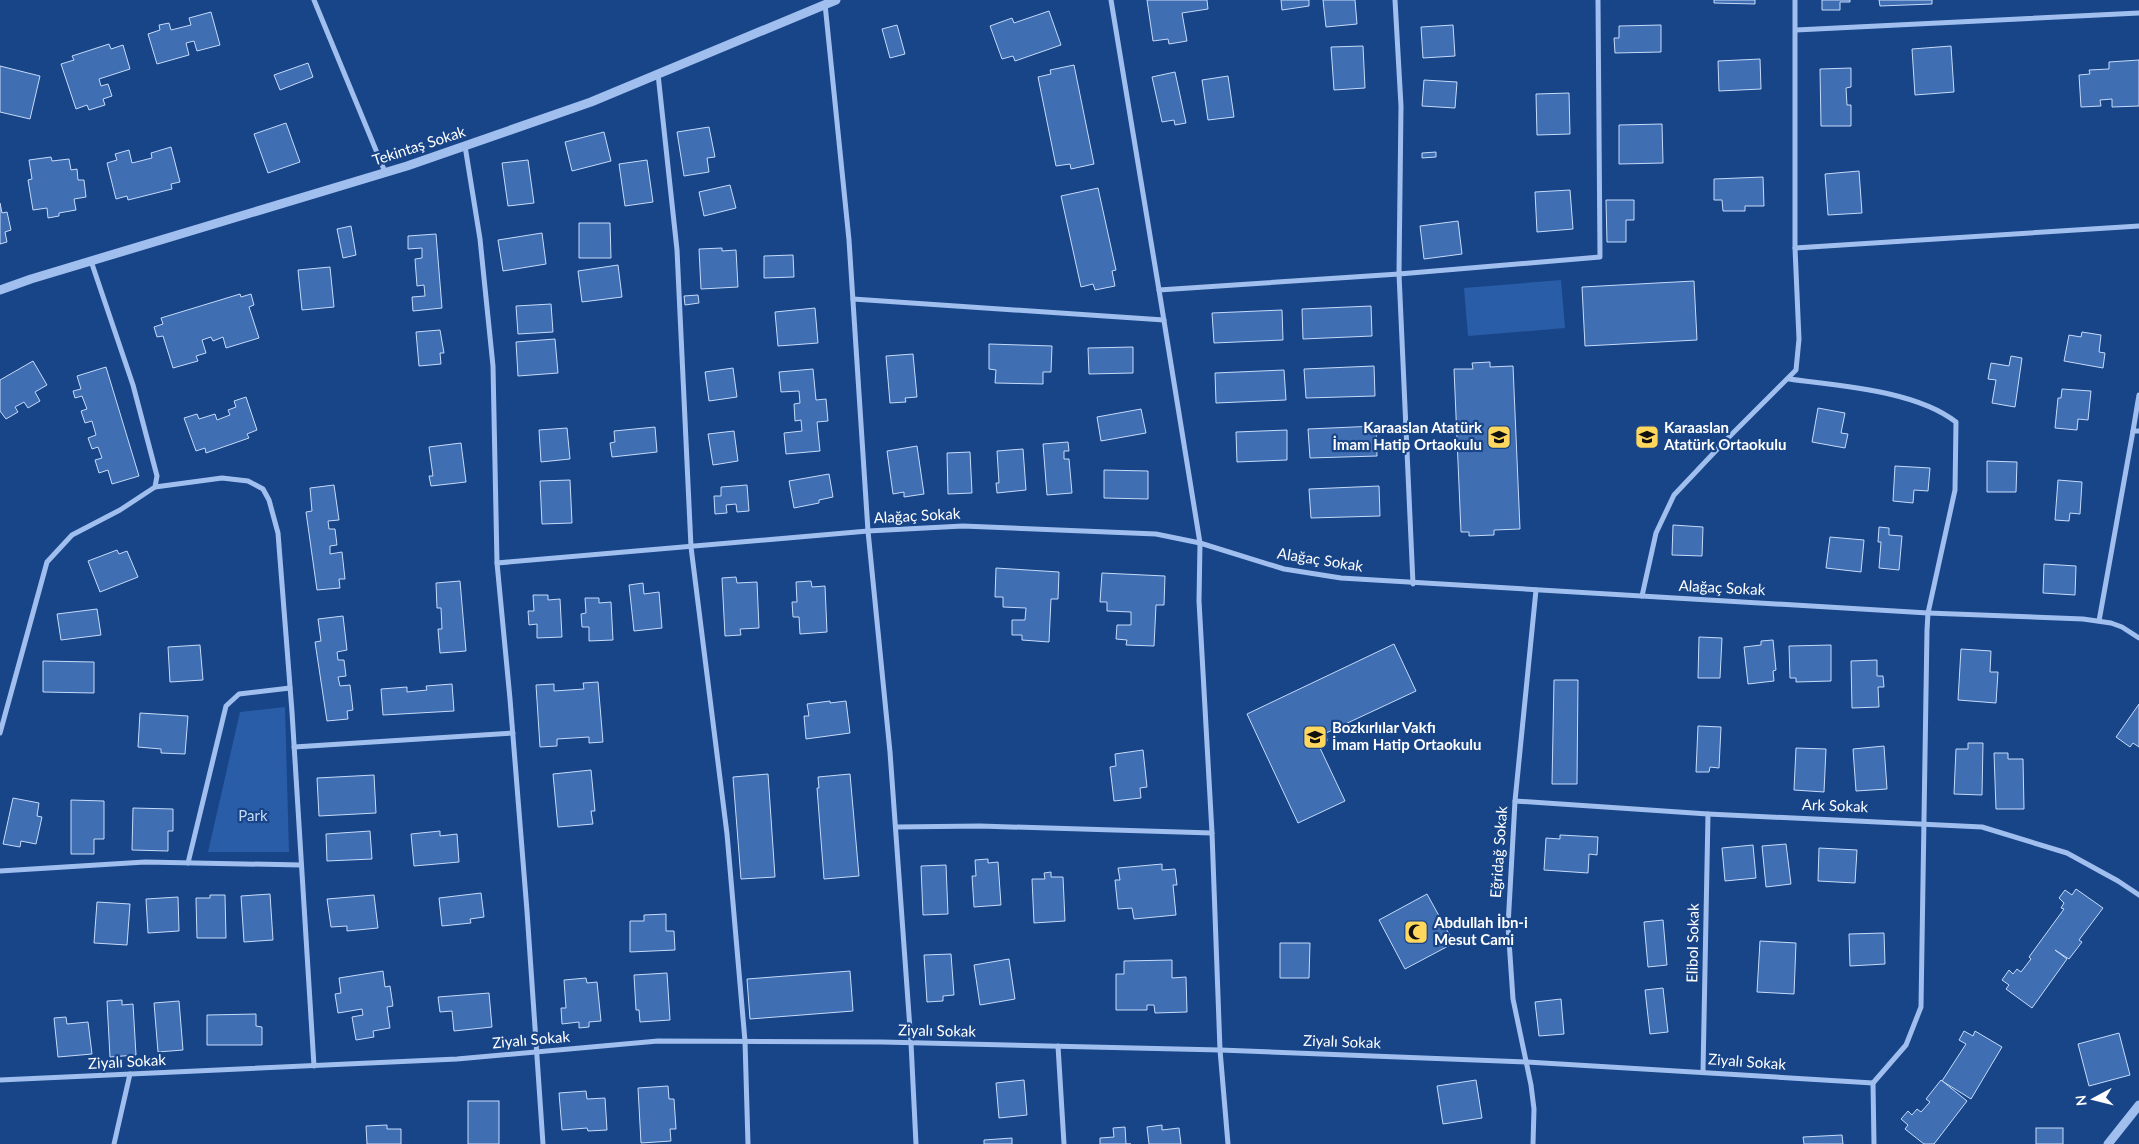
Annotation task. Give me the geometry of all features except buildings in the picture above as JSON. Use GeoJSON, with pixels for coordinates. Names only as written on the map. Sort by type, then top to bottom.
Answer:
{"type":"FeatureCollection","features":[{"type":"Feature","properties":{"kind":"street"},"geometry":{"type":"LineString","coordinates":[[314,0],[385,172]]}},
{"type":"Feature","properties":{"kind":"street","name":"Tekintaş Sokak"},"geometry":{"type":"LineString","coordinates":[[0,290],[385,172],[591,102],[836,0]]}},
{"type":"Feature","properties":{"kind":"street"},"geometry":{"type":"LineString","coordinates":[[1111,0],[1200,543],[1199,601],[1212,832],[1220,1050],[1228,1144]]}},
{"type":"Feature","properties":{"kind":"street"},"geometry":{"type":"LineString","coordinates":[[1395,0],[1401,106],[1399,274],[1413,584]]}},
{"type":"Feature","properties":{"kind":"street"},"geometry":{"type":"LineString","coordinates":[[1159,290],[1399,274],[1600,257],[1598,0]]}},
{"type":"Feature","properties":{"kind":"street"},"geometry":{"type":"LineString","coordinates":[[1642,596],[1656,533],[1674,495],[1796,370],[1799,339],[1794,248],[1795,0]]}},
{"type":"Feature","properties":{"kind":"street"},"geometry":{"type":"LineString","coordinates":[[825,4],[849,240],[868,531],[896,827],[916,1144]]}},
{"type":"Feature","properties":{"kind":"street"},"geometry":{"type":"LineString","coordinates":[[1796,30],[2139,13]]}},
{"type":"Feature","properties":{"kind":"street"},"geometry":{"type":"LineString","coordinates":[[658,74],[677,250],[691,547],[727,834],[745,1041],[748,1144]]}},
{"type":"Feature","properties":{"kind":"street"},"geometry":{"type":"LineString","coordinates":[[465,145],[480,239],[492,366],[497,563],[513,733],[543,1144]]}},
{"type":"Feature","properties":{"kind":"street"},"geometry":{"type":"LineString","coordinates":[[1794,248],[2139,226]]}},
{"type":"Feature","properties":{"kind":"street"},"geometry":{"type":"LineString","coordinates":[[91,261],[134,385],[158,476],[155,487]]}},
{"type":"Feature","properties":{"kind":"street"},"geometry":{"type":"LineString","coordinates":[[853,299],[1164,320]]}},
{"type":"Feature","properties":{"kind":"street"},"geometry":{"type":"LineString","coordinates":[[1789,379],[1872,391],[1920,402],[1943,412],[1956,422],[1955,490],[1928,613],[1921,1007],[1906,1046],[1873,1083],[1874,1144]]}},
{"type":"Feature","properties":{"kind":"street"},"geometry":{"type":"LineString","coordinates":[[2099,621],[2136,431],[2139,395]]}},
{"type":"Feature","properties":{"kind":"street"},"geometry":{"type":"LineString","coordinates":[[0,733],[47,562],[72,536],[120,510],[155,487],[222,478],[248,481],[264,489],[278,533],[294,747],[314,1066]]}},
{"type":"Feature","properties":{"kind":"street","name":"Alağaç Sokak"},"geometry":{"type":"LineString","coordinates":[[497,563],[868,531],[963,526],[1121,532],[1156,534],[1200,543],[1260,562],[1312,574],[1413,584],[2099,621],[2122,627],[2139,638]]}},
{"type":"Feature","properties":{"kind":"street","name":"Eğridağ Sokak"},"geometry":{"type":"LineString","coordinates":[[1533,1144],[1534,1109],[1527,1062],[1513,999],[1508,926],[1515,801],[1536,590]]}},
{"type":"Feature","properties":{"kind":"street"},"geometry":{"type":"LineString","coordinates":[[188,863],[226,706],[239,694],[290,688]]}},
{"type":"Feature","properties":{"kind":"street"},"geometry":{"type":"LineString","coordinates":[[0,705],[7,706]]}},
{"type":"Feature","properties":{"kind":"street"},"geometry":{"type":"LineString","coordinates":[[294,747],[513,733]]}},
{"type":"Feature","properties":{"kind":"street","name":"Ark Sokak"},"geometry":{"type":"LineString","coordinates":[[1515,801],[1708,814],[1982,827],[2067,853],[2118,881],[2139,895]]}},
{"type":"Feature","properties":{"kind":"street","name":"Elibol Sokak"},"geometry":{"type":"LineString","coordinates":[[1703,1072],[1708,814]]}},
{"type":"Feature","properties":{"kind":"street"},"geometry":{"type":"LineString","coordinates":[[896,827],[980,826],[1212,832]]}},
{"type":"Feature","properties":{"kind":"street"},"geometry":{"type":"LineString","coordinates":[[0,871],[145,862],[301,865]]}},
{"type":"Feature","properties":{"kind":"street","name":"Ziyalı Sokak"},"geometry":{"type":"LineString","coordinates":[[0,1080],[457,1059],[658,1041],[745,1041],[1220,1050],[1527,1062],[1873,1083]]}},
{"type":"Feature","properties":{"kind":"street"},"geometry":{"type":"LineString","coordinates":[[1058,1046],[1064,1144]]}},
{"type":"Feature","properties":{"kind":"street"},"geometry":{"type":"LineString","coordinates":[[114,1144],[130,1074]]}},
{"type":"Feature","properties":{"kind":"street"},"geometry":{"type":"LineString","coordinates":[[2108,1144],[2139,1105]]}},
{"type":"Feature","properties":{"kind":"green space"},"geometry":{"type":"Polygon","coordinates":[[[1561,280],[1565,328],[1468,336],[1464,288],[1561,280]]]}},
{"type":"Feature","properties":{"kind":"green space","name":"Park"},"geometry":{"type":"Polygon","coordinates":[[[285,707],[289,852],[208,852],[240,712],[285,707]]]}},
{"type":"Feature","properties":{"kind":"place","name":"Karaaslan Atatürk İmam Hatip Ortaokulu"},"geometry":{"type":"Point","coordinates":[1499,437]}},
{"type":"Feature","properties":{"kind":"place","name":"Karaaslan Atatürk Ortaokulu"},"geometry":{"type":"Point","coordinates":[1647,437]}},
{"type":"Feature","properties":{"kind":"place","name":"Bozkırlılar Vakfı İmam Hatip Ortaokulu"},"geometry":{"type":"Point","coordinates":[1315,737]}},
{"type":"Feature","properties":{"kind":"place","name":"Abdullah İbn-i Mesut Cami"},"geometry":{"type":"Point","coordinates":[1416,932]}}]}
